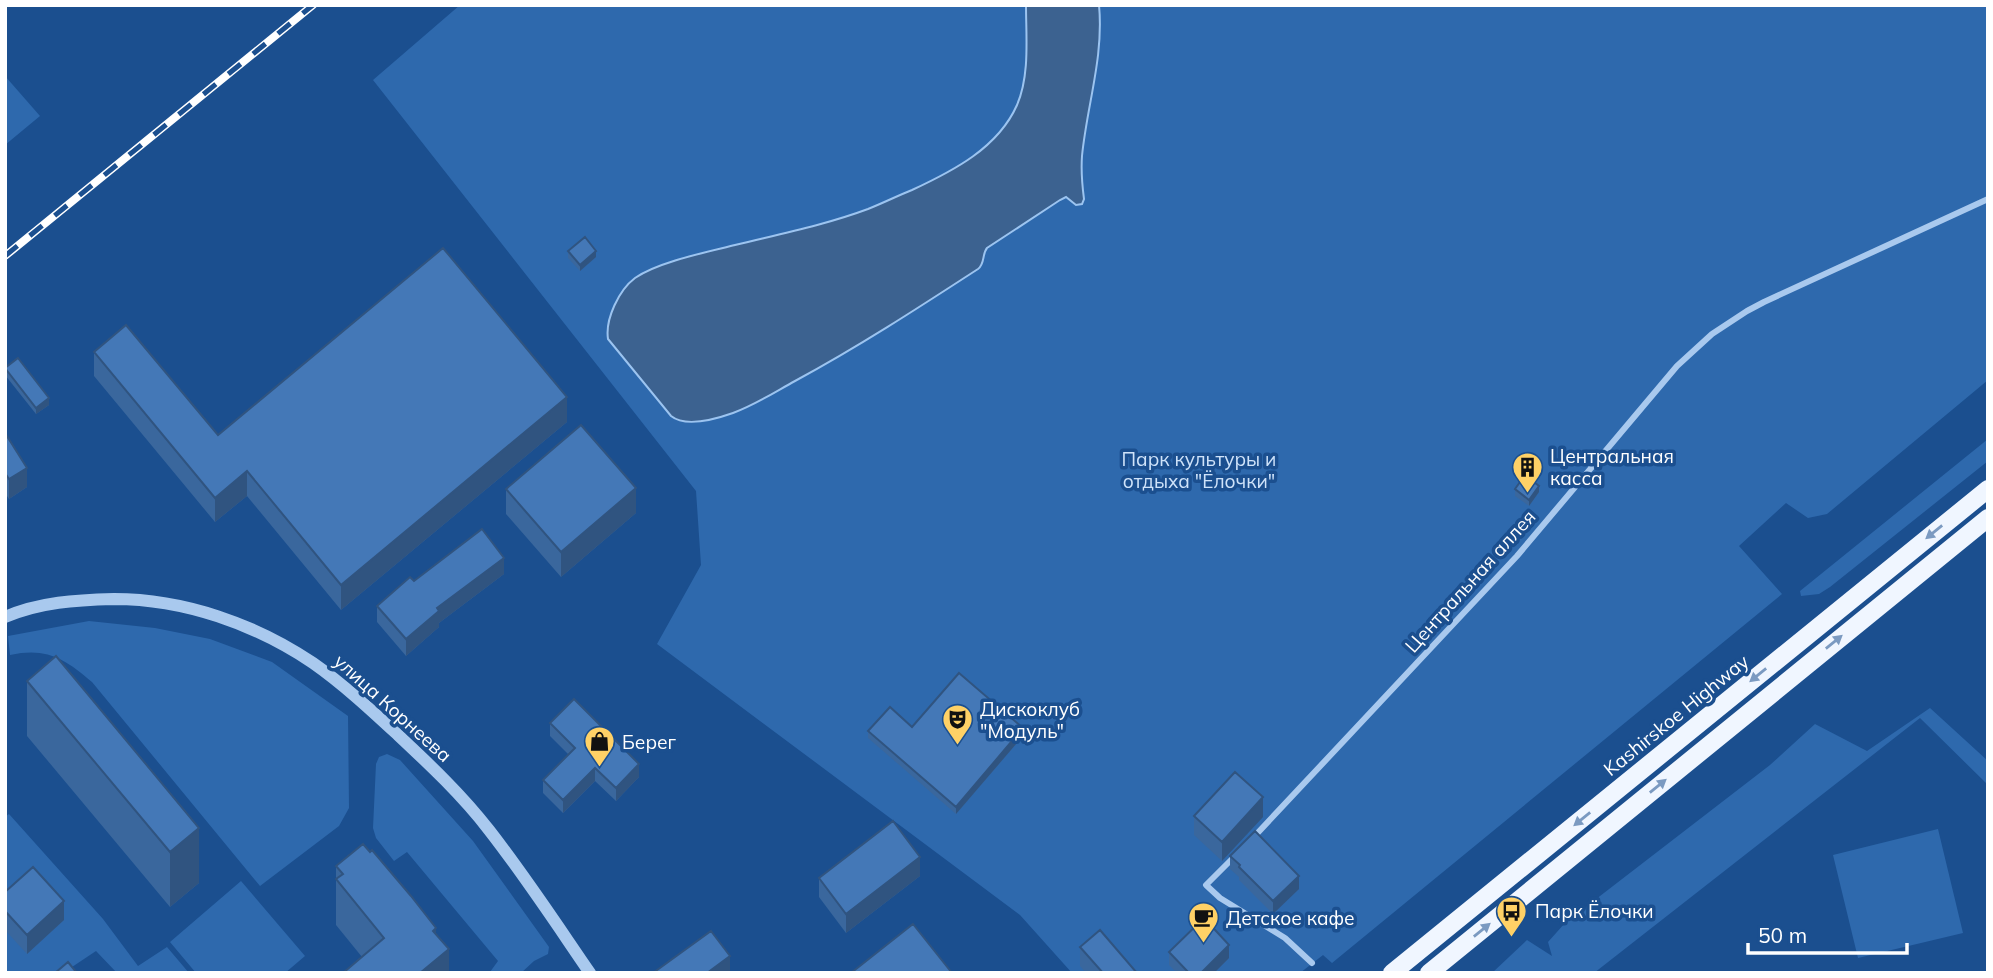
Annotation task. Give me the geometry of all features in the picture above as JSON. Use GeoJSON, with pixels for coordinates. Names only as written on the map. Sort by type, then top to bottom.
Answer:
{"type":"FeatureCollection","features":[{"type":"Feature","properties":{"kind":"main road","name":"Kashirskoe Highway"},"geometry":{"type":"LineString","coordinates":[[1392,973],[1988,489]]}},
{"type":"Feature","properties":{"kind":"main road"},"geometry":{"type":"LineString","coordinates":[[1429,973],[1988,518]]}},
{"type":"Feature","properties":{"kind":"street","name":"Центральная аллея"},"geometry":{"type":"LineString","coordinates":[[1312,964],[1285,938],[1220,898],[1206,885],[1517,556],[1658,387],[1693,350],[1730,322],[1764,302],[1988,199]]}},
{"type":"Feature","properties":{"kind":"street","name":"улица Корнеева"},"geometry":{"type":"LineString","coordinates":[[5,617],[38,606],[70,601],[121,599],[158,602],[215,616],[256,632],[295,652],[344,687],[457,792],[503,848],[590,973]]}},
{"type":"Feature","properties":{"kind":"green space","name":"Парк культуры и отдыха \"Ёлочки\""},"geometry":{"type":"Polygon","coordinates":[[[460,5],[1988,5],[1988,380],[1827,514],[1808,518],[1786,503],[1739,546],[1782,594],[1332,963],[1323,955],[1300,973],[1072,973],[1020,915],[657,644],[701,565],[696,491],[373,80],[460,5]]]}},
{"type":"Feature","properties":{"kind":"green space"},"geometry":{"type":"Polygon","coordinates":[[[5,76],[40,116],[5,145],[5,76]]]}},
{"type":"Feature","properties":{"kind":"green space"},"geometry":{"type":"Polygon","coordinates":[[[1988,439],[1988,461],[1830,587],[1819,594],[1801,596],[1800,591],[1988,439]]]}},
{"type":"Feature","properties":{"kind":"green space"},"geometry":{"type":"Polygon","coordinates":[[[89,621],[155,628],[210,639],[272,662],[348,716],[349,808],[339,826],[260,886],[92,682],[55,657],[35,653],[10,655],[8,636],[89,621]]]}},
{"type":"Feature","properties":{"kind":"green space"},"geometry":{"type":"Polygon","coordinates":[[[1930,708],[1988,761],[1988,785],[1920,718],[1594,973],[1492,973],[1527,940],[1552,956],[1548,942],[1565,923],[1770,765],[1815,724],[1867,751],[1930,708]]]}},
{"type":"Feature","properties":{"kind":"green space"},"geometry":{"type":"Polygon","coordinates":[[[387,754],[400,760],[473,841],[549,947],[548,954],[534,961],[521,973],[491,973],[498,961],[407,852],[394,861],[376,838],[373,828],[376,764],[379,757],[387,754]]]}},
{"type":"Feature","properties":{"kind":"green space"},"geometry":{"type":"Polygon","coordinates":[[[9,814],[103,919],[138,966],[167,947],[189,973],[117,973],[96,951],[63,973],[5,973],[5,817],[9,814]]]}},
{"type":"Feature","properties":{"kind":"green space"},"geometry":{"type":"Polygon","coordinates":[[[1938,829],[1963,933],[1858,958],[1833,855],[1938,829]]]}},
{"type":"Feature","properties":{"kind":"green space"},"geometry":{"type":"Polygon","coordinates":[[[241,881],[305,956],[285,973],[196,973],[170,942],[241,881]]]}},
{"type":"Feature","properties":{"kind":"shaded area"},"geometry":{"type":"Polygon","coordinates":[[[1026,5],[1099,5],[1097,62],[1082,156],[1082,204],[1076,205],[1066,197],[1060,200],[987,248],[978,269],[865,341],[757,402],[733,413],[701,421],[677,420],[671,416],[608,339],[611,314],[629,283],[645,272],[669,262],[852,215],[928,183],[973,156],[998,134],[1017,105],[1024,81],[1026,5]]]}},
{"type":"Feature","properties":{"kind":"building"},"geometry":{"type":"Polygon","coordinates":[[[585,237],[596,251],[580,265],[568,251],[585,237]]]}},
{"type":"Feature","properties":{"kind":"building"},"geometry":{"type":"Polygon","coordinates":[[[443,248],[567,397],[341,585],[247,471],[215,498],[94,352],[126,325],[218,435],[443,248]]]}},
{"type":"Feature","properties":{"kind":"building"},"geometry":{"type":"Polygon","coordinates":[[[18,358],[49,398],[36,408],[5,368],[18,358]]]}},
{"type":"Feature","properties":{"kind":"building"},"geometry":{"type":"Polygon","coordinates":[[[581,425],[636,488],[561,552],[506,489],[581,425]]]}},
{"type":"Feature","properties":{"kind":"building"},"geometry":{"type":"Polygon","coordinates":[[[5,433],[27,468],[9,479],[5,473],[5,433]]]}},
{"type":"Feature","properties":{"kind":"building"},"geometry":{"type":"Polygon","coordinates":[[[1525,475],[1539,486],[1529,500],[1515,489],[1525,475]]]}},
{"type":"Feature","properties":{"kind":"building"},"geometry":{"type":"Polygon","coordinates":[[[482,529],[504,558],[437,608],[439,611],[406,639],[377,606],[410,577],[414,581],[482,529]]]}},
{"type":"Feature","properties":{"kind":"building"},"geometry":{"type":"Polygon","coordinates":[[[56,656],[199,828],[170,852],[27,681],[56,656]]]}},
{"type":"Feature","properties":{"kind":"building","name":"Дискоклуб \"Модуль\""},"geometry":{"type":"Polygon","coordinates":[[[959,673],[1023,728],[956,807],[868,731],[890,707],[912,727],[959,673]]]}},
{"type":"Feature","properties":{"kind":"building","name":"Берег"},"geometry":{"type":"Polygon","coordinates":[[[574,699],[639,764],[616,788],[595,768],[563,800],[543,780],[575,748],[550,723],[574,699]]]}},
{"type":"Feature","properties":{"kind":"building"},"geometry":{"type":"Polygon","coordinates":[[[1235,772],[1263,797],[1222,842],[1194,816],[1235,772]]]}},
{"type":"Feature","properties":{"kind":"building"},"geometry":{"type":"Polygon","coordinates":[[[893,821],[920,857],[846,914],[819,878],[893,821]]]}},
{"type":"Feature","properties":{"kind":"building"},"geometry":{"type":"Polygon","coordinates":[[[1255,831],[1299,876],[1273,901],[1230,856],[1255,831]]]}},
{"type":"Feature","properties":{"kind":"building"},"geometry":{"type":"Polygon","coordinates":[[[363,844],[370,852],[372,850],[411,896],[436,928],[433,931],[449,949],[420,973],[343,973],[384,938],[336,879],[343,874],[336,866],[363,844]]]}},
{"type":"Feature","properties":{"kind":"building"},"geometry":{"type":"Polygon","coordinates":[[[33,867],[64,901],[27,935],[5,911],[5,892],[33,867]]]}},
{"type":"Feature","properties":{"kind":"building","name":"Детское кафе"},"geometry":{"type":"Polygon","coordinates":[[[1204,918],[1229,945],[1201,973],[1189,973],[1169,952],[1204,918]]]}},
{"type":"Feature","properties":{"kind":"building"},"geometry":{"type":"Polygon","coordinates":[[[913,924],[952,973],[851,973],[913,924]]]}},
{"type":"Feature","properties":{"kind":"building"},"geometry":{"type":"Polygon","coordinates":[[[1100,930],[1137,973],[1103,973],[1080,947],[1100,930]]]}},
{"type":"Feature","properties":{"kind":"building"},"geometry":{"type":"Polygon","coordinates":[[[711,931],[730,956],[707,973],[653,973],[711,931]]]}},
{"type":"Feature","properties":{"kind":"building"},"geometry":{"type":"Polygon","coordinates":[[[68,962],[77,973],[55,973],[68,962]]]}},
{"type":"Feature","properties":{"kind":"railway"},"geometry":{"type":"LineString","coordinates":[[5,256],[313,5]]}},
{"type":"Feature","properties":{"kind":"place","name":"Центральная касса"},"geometry":{"type":"Point","coordinates":[1527,494]}},
{"type":"Feature","properties":{"kind":"place","name":"Дискоклуб \"Модуль\""},"geometry":{"type":"Point","coordinates":[957,747]}},
{"type":"Feature","properties":{"kind":"place","name":"Берег"},"geometry":{"type":"Point","coordinates":[599,769]}},
{"type":"Feature","properties":{"kind":"place","name":"Парк Ёлочки"},"geometry":{"type":"Point","coordinates":[1512,938]}},
{"type":"Feature","properties":{"kind":"place","name":"Детское кафе"},"geometry":{"type":"Point","coordinates":[1203,945]}}]}
